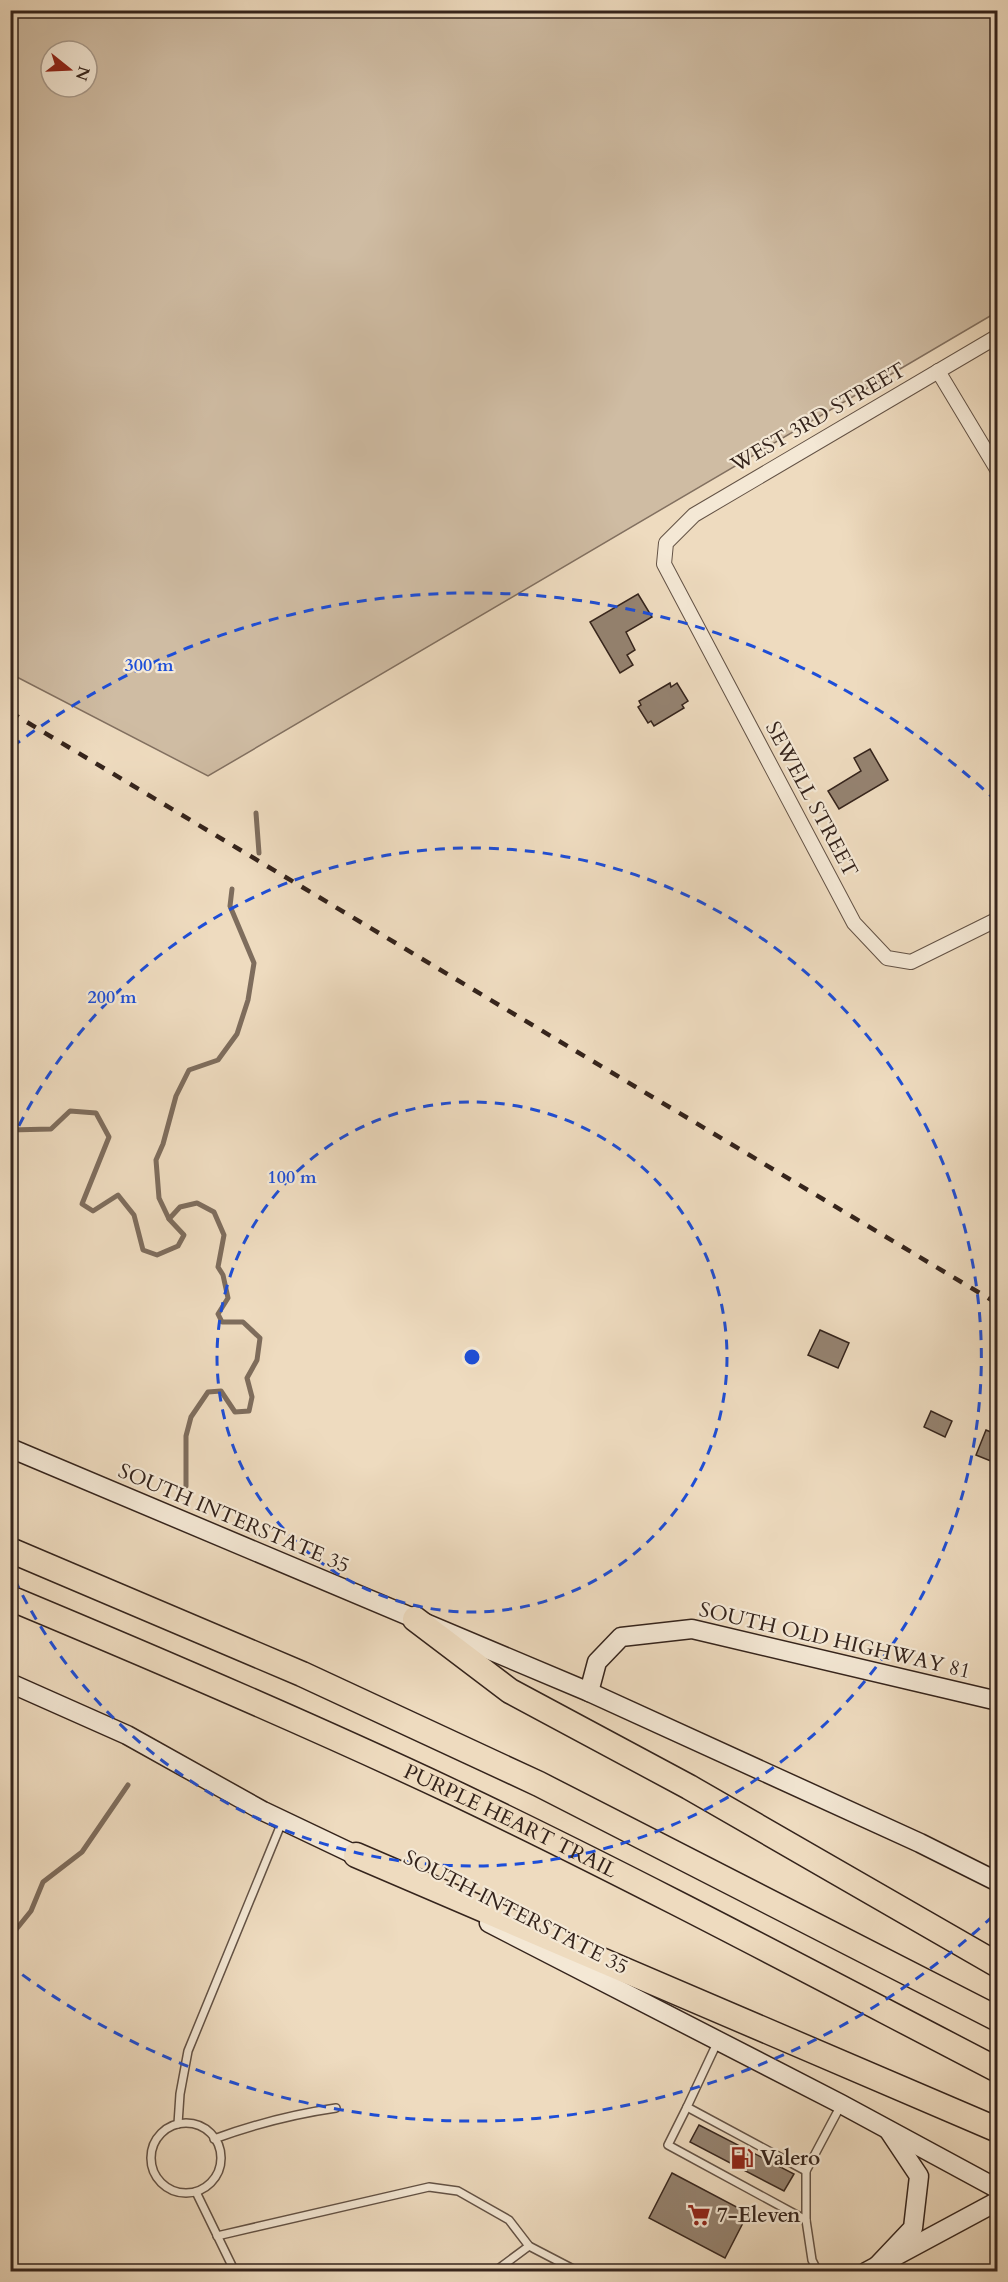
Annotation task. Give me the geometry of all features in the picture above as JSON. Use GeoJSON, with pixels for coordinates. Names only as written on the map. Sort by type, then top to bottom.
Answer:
{"type":"FeatureCollection","features":[{"type":"Feature","properties":{"kind":"highway"},"geometry":{"type":"LineString","coordinates":[[10,1550],[302,1674],[539,1784],[998,2019]]}},
{"type":"Feature","properties":{"kind":"highway","name":"PURPLE HEART TRAIL"},"geometry":{"type":"LineString","coordinates":[[10,1598],[316,1730],[459,1795],[652,1891],[998,2070]]}},
{"type":"Feature","properties":{"kind":"highway"},"geometry":{"type":"LineString","coordinates":[[415,1619],[510,1691],[689,1787],[998,1965]]}},
{"type":"Feature","properties":{"kind":"highway"},"geometry":{"type":"LineString","coordinates":[[356,1855],[998,2130]]}},
{"type":"Feature","properties":{"kind":"main road","name":"SOUTH INTERSTATE 35"},"geometry":{"type":"LineString","coordinates":[[10,1448],[589,1692],[910,1838],[998,1882]]}},
{"type":"Feature","properties":{"kind":"main road","name":"SOUTH OLD HIGHWAY 81"},"geometry":{"type":"LineString","coordinates":[[589,1692],[597,1662],[621,1637],[692,1629],[998,1701]]}},
{"type":"Feature","properties":{"kind":"main road","name":"SOUTH INTERSTATE 35"},"geometry":{"type":"LineString","coordinates":[[10,1683],[127,1735],[283,1821],[356,1855],[841,2104],[998,2189]]}},
{"type":"Feature","properties":{"kind":"main road"},"geometry":{"type":"LineString","coordinates":[[872,2268],[913,2228],[919,2176],[888,2130]]}},
{"type":"Feature","properties":{"kind":"main road"},"geometry":{"type":"LineString","coordinates":[[872,2268],[998,2201]]}},
{"type":"Feature","properties":{"kind":"street","name":"WEST 3RD STREET"},"geometry":{"type":"LineString","coordinates":[[666,543],[694,515],[998,336]]}},
{"type":"Feature","properties":{"kind":"street"},"geometry":{"type":"LineString","coordinates":[[938,371],[998,471]]}},
{"type":"Feature","properties":{"kind":"street","name":"SEWELL STREET"},"geometry":{"type":"LineString","coordinates":[[666,543],[664,564],[854,924],[886,958],[910,962],[998,919]]}},
{"type":"Feature","properties":{"kind":"lane"},"geometry":{"type":"LineString","coordinates":[[178,2124],[180,2094],[188,2051],[283,1821]]}},
{"type":"Feature","properties":{"kind":"lane"},"geometry":{"type":"LineString","coordinates":[[718,2041],[668,2145],[806,2220]]}},
{"type":"Feature","properties":{"kind":"lane"},"geometry":{"type":"LineString","coordinates":[[818,2271],[812,2260],[806,2220],[806,2171],[841,2104]]}},
{"type":"Feature","properties":{"kind":"lane"},"geometry":{"type":"LineString","coordinates":[[687,2107],[806,2171]]}},
{"type":"Feature","properties":{"kind":"lane"},"geometry":{"type":"LineString","coordinates":[[214,2139],[248,2126],[291,2115],[336,2108]]}},
{"type":"Feature","properties":{"kind":"lane"},"geometry":{"type":"LineString","coordinates":[[187,2123],[197,2125],[207,2130],[214,2139],[220,2159],[218,2170],[206,2187],[196,2192],[184,2193],[167,2187],[154,2174],[151,2151],[156,2140],[169,2128],[187,2123]]}},
{"type":"Feature","properties":{"kind":"lane"},"geometry":{"type":"LineString","coordinates":[[217,2236],[429,2187],[458,2191],[509,2220],[529,2246],[579,2271]]}},
{"type":"Feature","properties":{"kind":"lane"},"geometry":{"type":"LineString","coordinates":[[196,2192],[235,2271]]}},
{"type":"Feature","properties":{"kind":"lane"},"geometry":{"type":"LineString","coordinates":[[494,2271],[529,2246]]}},
{"type":"Feature","properties":{"kind":"shaded area"},"geometry":{"type":"Polygon","coordinates":[[[10,11],[997,11],[997,312],[208,776],[11,674],[10,11]]]}},
{"type":"Feature","properties":{"kind":"building"},"geometry":{"type":"Polygon","coordinates":[[[638,594],[652,617],[626,632],[635,650],[627,655],[633,665],[620,673],[590,622],[638,594]]]}},
{"type":"Feature","properties":{"kind":"building"},"geometry":{"type":"Polygon","coordinates":[[[670,683],[671,687],[677,683],[688,701],[682,705],[684,708],[654,726],[651,721],[648,723],[638,707],[641,705],[639,701],[670,683]]]}},
{"type":"Feature","properties":{"kind":"building"},"geometry":{"type":"Polygon","coordinates":[[[870,749],[888,780],[839,809],[828,791],[861,771],[854,758],[870,749]]]}},
{"type":"Feature","properties":{"kind":"building"},"geometry":{"type":"Polygon","coordinates":[[[820,1330],[849,1343],[838,1368],[808,1355],[820,1330]]]}},
{"type":"Feature","properties":{"kind":"building"},"geometry":{"type":"Polygon","coordinates":[[[931,1411],[952,1421],[945,1437],[924,1427],[931,1411]]]}},
{"type":"Feature","properties":{"kind":"building"},"geometry":{"type":"Polygon","coordinates":[[[986,1430],[998,1435],[998,1464],[976,1455],[986,1430]]]}},
{"type":"Feature","properties":{"kind":"building","name":"Valero"},"geometry":{"type":"Polygon","coordinates":[[[699,2125],[794,2174],[784,2191],[690,2142],[699,2125]]]}},
{"type":"Feature","properties":{"kind":"building","name":"7-Eleven"},"geometry":{"type":"Polygon","coordinates":[[[672,2173],[748,2213],[725,2258],[649,2218],[672,2173]]]}},
{"type":"Feature","properties":{"kind":"waterway"},"geometry":{"type":"LineString","coordinates":[[256,813],[259,853]]}},
{"type":"Feature","properties":{"kind":"waterway"},"geometry":{"type":"LineString","coordinates":[[186,1486],[186,1436],[191,1417],[208,1392],[221,1391],[235,1412],[249,1411],[252,1397],[247,1378],[257,1360],[260,1338],[243,1322],[222,1322],[218,1314],[228,1298],[223,1275],[218,1267],[224,1235],[214,1212],[197,1203],[180,1207],[169,1219],[159,1198],[156,1160],[163,1144],[176,1096],[189,1070],[218,1060],[237,1034],[248,1000],[254,963],[230,906],[232,889]]}},
{"type":"Feature","properties":{"kind":"waterway"},"geometry":{"type":"LineString","coordinates":[[10,1130],[51,1129],[70,1111],[96,1113],[109,1137],[82,1204],[93,1211],[118,1195],[134,1215],[143,1250],[157,1255],[178,1246],[184,1235],[169,1219]]}},
{"type":"Feature","properties":{"kind":"waterway"},"geometry":{"type":"LineString","coordinates":[[10,1937],[31,1911],[43,1882],[82,1852],[128,1785]]}},
{"type":"Feature","properties":{"kind":"railway"},"geometry":{"type":"LineString","coordinates":[[10,712],[998,1304]]}},
{"type":"Feature","properties":{"kind":"place","name":"Valero"},"geometry":{"type":"Point","coordinates":[742,2158]}},
{"type":"Feature","properties":{"kind":"place","name":"7-Eleven"},"geometry":{"type":"Point","coordinates":[699,2215]}}]}
